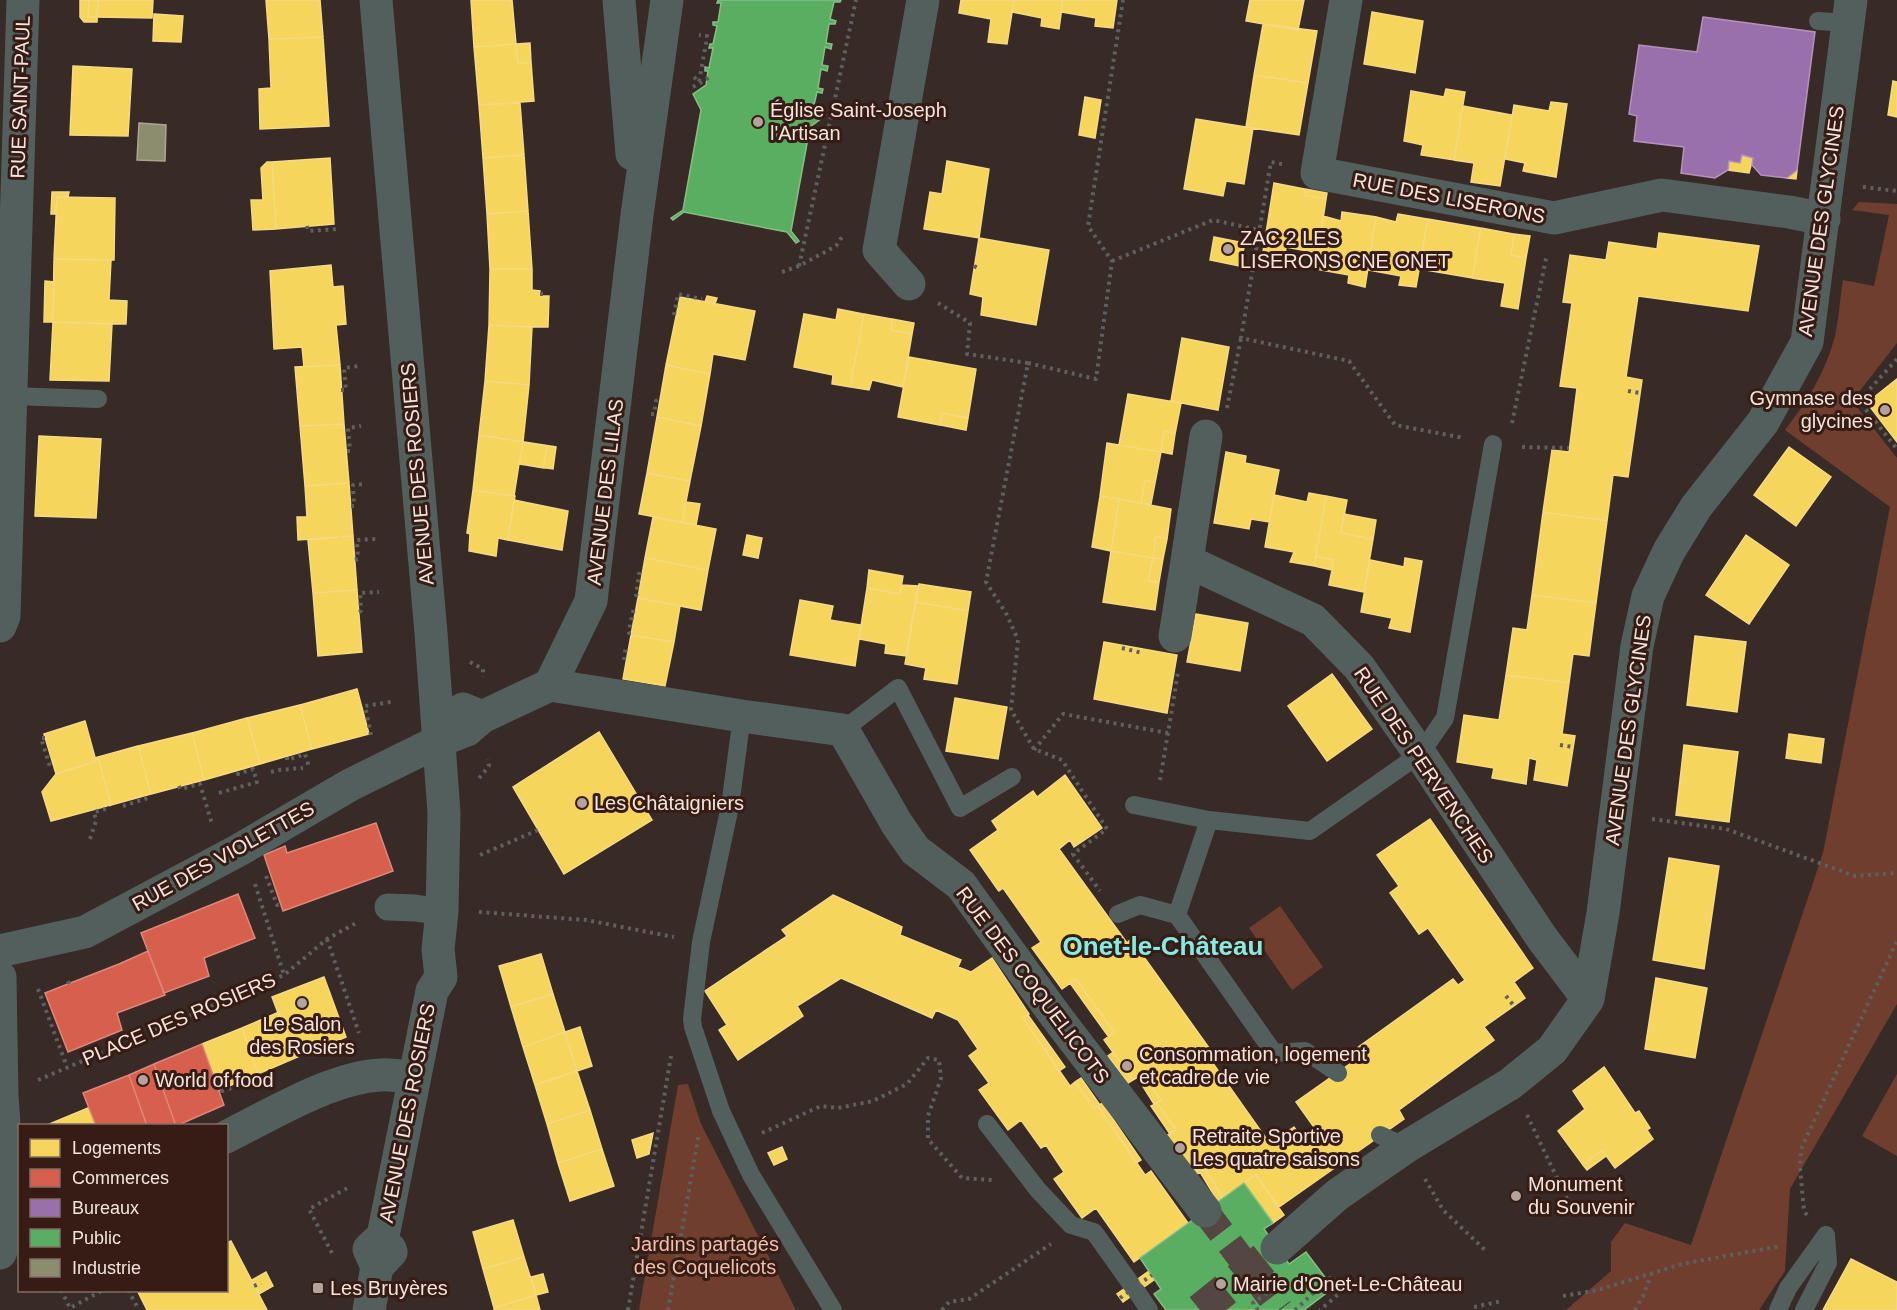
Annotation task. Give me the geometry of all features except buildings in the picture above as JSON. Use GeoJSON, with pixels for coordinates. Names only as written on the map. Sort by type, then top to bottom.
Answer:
{"type":"FeatureCollection","features":[{"type":"Feature","properties":{"kind":"street","name":"RUE SAINT-PAUL"},"geometry":{"type":"LineString","coordinates":[[0,626],[4,616],[22,0]]}},
{"type":"Feature","properties":{"kind":"street","name":"AVENUE DES ROSIERS"},"geometry":{"type":"LineString","coordinates":[[369,1310],[432,991],[425,974],[438,949],[442,912],[444,813],[376,0]]}},
{"type":"Feature","properties":{"kind":"street","name":"AVENUE DES LILAS"},"geometry":{"type":"LineString","coordinates":[[619,0],[638,215]]}},
{"type":"Feature","properties":{"kind":"street","name":"AVENUE DES LILAS"},"geometry":{"type":"LineString","coordinates":[[550,685],[591,601],[667,0]]}},
{"type":"Feature","properties":{"kind":"street"},"geometry":{"type":"LineString","coordinates":[[909,284],[879,250],[923,0]]}},
{"type":"Feature","properties":{"kind":"street"},"geometry":{"type":"LineString","coordinates":[[1317,172],[1346,0]]}},
{"type":"Feature","properties":{"kind":"street","name":"AVENUE DES GLYCINES"},"geometry":{"type":"LineString","coordinates":[[1277,1248],[1393,1141],[1510,1084],[1552,1050],[1588,999],[1603,913],[1637,646],[1648,596],[1669,551],[1696,507],[1763,422],[1807,342],[1824,219],[1839,14]]}},
{"type":"Feature","properties":{"kind":"street","name":"RUE DES LISERONS"},"geometry":{"type":"LineString","coordinates":[[1317,172],[1554,218],[1662,195],[1824,219]]}},
{"type":"Feature","properties":{"kind":"street"},"geometry":{"type":"LineString","coordinates":[[1175,636],[1206,436]]}},
{"type":"Feature","properties":{"kind":"street","name":"RUE DES PERVENCHES"},"geometry":{"type":"LineString","coordinates":[[1187,561],[1312,620],[1359,667],[1420,754],[1542,938],[1588,999]]}},
{"type":"Feature","properties":{"kind":"street"},"geometry":{"type":"LineString","coordinates":[[439,741],[467,730],[482,717],[550,685],[843,730]]}},
{"type":"Feature","properties":{"kind":"street"},"geometry":{"type":"LineString","coordinates":[[436,699],[482,717]]}},
{"type":"Feature","properties":{"kind":"street","name":"RUE DES COQUELICOTS"},"geometry":{"type":"LineString","coordinates":[[843,730],[897,824],[915,850],[961,885],[1055,1015],[1206,1211]]}},
{"type":"Feature","properties":{"kind":"street","name":"RUE DES VIOLETTES"},"geometry":{"type":"LineString","coordinates":[[0,951],[85,932],[239,850],[350,785],[439,741]]}},
{"type":"Feature","properties":{"kind":"street"},"geometry":{"type":"LineString","coordinates":[[388,907],[442,912]]}},
{"type":"Feature","properties":{"kind":"street"},"geometry":{"type":"LineString","coordinates":[[0,977],[2,1096],[10,1235]]}},
{"type":"Feature","properties":{"kind":"street"},"geometry":{"type":"LineString","coordinates":[[228,1136],[308,1095],[356,1079],[382,1074],[414,1078]]}},
{"type":"Feature","properties":{"kind":"lane"},"geometry":{"type":"LineString","coordinates":[[11,396],[98,399]]}},
{"type":"Feature","properties":{"kind":"lane"},"geometry":{"type":"LineString","coordinates":[[1134,805],[1209,820],[1310,831],[1420,754],[1445,718],[1500,445]]}},
{"type":"Feature","properties":{"kind":"lane"},"geometry":{"type":"LineString","coordinates":[[843,730],[898,688],[960,808],[1012,777]]}},
{"type":"Feature","properties":{"kind":"lane"},"geometry":{"type":"LineString","coordinates":[[742,716],[730,806],[701,942],[693,1027],[721,1111],[751,1175],[833,1310]]}},
{"type":"Feature","properties":{"kind":"lane"},"geometry":{"type":"LineString","coordinates":[[1176,915],[1209,820]]}},
{"type":"Feature","properties":{"kind":"lane"},"geometry":{"type":"LineString","coordinates":[[1118,914],[1140,905],[1176,915],[1274,1053],[1305,1051],[1338,1073]]}},
{"type":"Feature","properties":{"kind":"lane"},"geometry":{"type":"LineString","coordinates":[[987,1124],[1033,1183],[1071,1225],[1094,1232],[1129,1291],[1149,1310]]}},
{"type":"Feature","properties":{"kind":"lane"},"geometry":{"type":"LineString","coordinates":[[1778,1310],[1788,1288],[1826,1235]]}},
{"type":"Feature","properties":{"kind":"lane"},"geometry":{"type":"LineString","coordinates":[[1804,1310],[1828,1263],[1826,1235]]}},
{"type":"Feature","properties":{"kind":"path"},"geometry":{"type":"LineString","coordinates":[[799,266],[856,0]]}},
{"type":"Feature","properties":{"kind":"path"},"geometry":{"type":"LineString","coordinates":[[970,323],[967,354],[1028,363],[1096,379],[1112,261],[1088,226],[1123,0]]}},
{"type":"Feature","properties":{"kind":"path"},"geometry":{"type":"LineString","coordinates":[[698,83],[700,69]]}},
{"type":"Feature","properties":{"kind":"path"},"geometry":{"type":"LineString","coordinates":[[695,77],[698,83]]}},
{"type":"Feature","properties":{"kind":"path"},"geometry":{"type":"LineString","coordinates":[[698,83],[710,77]]}},
{"type":"Feature","properties":{"kind":"path"},"geometry":{"type":"LineString","coordinates":[[1206,436],[1227,411],[1271,162],[1317,172]]}},
{"type":"Feature","properties":{"kind":"path"},"geometry":{"type":"LineString","coordinates":[[1500,445],[1554,218]]}},
{"type":"Feature","properties":{"kind":"path"},"geometry":{"type":"LineString","coordinates":[[1112,261],[1213,220],[1260,230]]}},
{"type":"Feature","properties":{"kind":"path"},"geometry":{"type":"LineString","coordinates":[[308,226],[308,231],[338,228]]}},
{"type":"Feature","properties":{"kind":"path"},"geometry":{"type":"LineString","coordinates":[[782,272],[799,266],[836,246],[846,230]]}},
{"type":"Feature","properties":{"kind":"path"},"geometry":{"type":"LineString","coordinates":[[540,294],[546,294]]}},
{"type":"Feature","properties":{"kind":"path"},"geometry":{"type":"LineString","coordinates":[[674,315],[678,294],[702,299]]}},
{"type":"Feature","properties":{"kind":"path"},"geometry":{"type":"LineString","coordinates":[[1241,338],[1349,361],[1395,425],[1500,445],[1569,448]]}},
{"type":"Feature","properties":{"kind":"path"},"geometry":{"type":"LineString","coordinates":[[1897,358],[1859,401],[1897,449]]}},
{"type":"Feature","properties":{"kind":"path"},"geometry":{"type":"LineString","coordinates":[[1028,363],[986,582],[1018,640],[1011,710],[1034,749],[1062,760],[1107,829],[1073,854],[1118,914]]}},
{"type":"Feature","properties":{"kind":"path"},"geometry":{"type":"LineString","coordinates":[[341,390],[346,390],[344,368],[359,366]]}},
{"type":"Feature","properties":{"kind":"path"},"geometry":{"type":"LineString","coordinates":[[1628,391],[1640,393]]}},
{"type":"Feature","properties":{"kind":"path"},"geometry":{"type":"LineString","coordinates":[[652,414],[654,414],[656,401],[659,399]]}},
{"type":"Feature","properties":{"kind":"path"},"geometry":{"type":"LineString","coordinates":[[347,451],[350,451],[348,428],[361,426]]}},
{"type":"Feature","properties":{"kind":"path"},"geometry":{"type":"LineString","coordinates":[[351,506],[354,506],[352,485],[365,484]]}},
{"type":"Feature","properties":{"kind":"path"},"geometry":{"type":"LineString","coordinates":[[355,560],[358,559],[357,540],[376,538]]}},
{"type":"Feature","properties":{"kind":"path"},"geometry":{"type":"LineString","coordinates":[[638,596],[636,595],[640,568]]}},
{"type":"Feature","properties":{"kind":"path"},"geometry":{"type":"LineString","coordinates":[[359,612],[361,611],[360,593],[379,592]]}},
{"type":"Feature","properties":{"kind":"path"},"geometry":{"type":"LineString","coordinates":[[631,633],[629,633],[634,608]]}},
{"type":"Feature","properties":{"kind":"path"},"geometry":{"type":"LineString","coordinates":[[1155,808],[1180,660],[1175,636]]}},
{"type":"Feature","properties":{"kind":"path"},"geometry":{"type":"LineString","coordinates":[[625,655],[627,646]]}},
{"type":"Feature","properties":{"kind":"path"},"geometry":{"type":"LineString","coordinates":[[1122,648],[1137,652]]}},
{"type":"Feature","properties":{"kind":"path"},"geometry":{"type":"LineString","coordinates":[[370,733],[365,706],[391,702]]}},
{"type":"Feature","properties":{"kind":"path"},"geometry":{"type":"LineString","coordinates":[[1012,777],[1063,714],[1168,733]]}},
{"type":"Feature","properties":{"kind":"path"},"geometry":{"type":"LineString","coordinates":[[45,738],[41,738],[51,770]]}},
{"type":"Feature","properties":{"kind":"path"},"geometry":{"type":"LineString","coordinates":[[1560,745],[1573,747]]}},
{"type":"Feature","properties":{"kind":"path"},"geometry":{"type":"LineString","coordinates":[[271,772],[309,768],[305,754],[287,760],[287,757]]}},
{"type":"Feature","properties":{"kind":"path"},"geometry":{"type":"LineString","coordinates":[[219,793],[257,782],[253,769],[238,774],[238,770]]}},
{"type":"Feature","properties":{"kind":"path"},"geometry":{"type":"LineString","coordinates":[[179,786],[180,789],[200,784],[213,828]]}},
{"type":"Feature","properties":{"kind":"path"},"geometry":{"type":"LineString","coordinates":[[123,806],[148,798],[147,795]]}},
{"type":"Feature","properties":{"kind":"path"},"geometry":{"type":"LineString","coordinates":[[90,839],[96,821],[94,812],[109,808],[109,806]]}},
{"type":"Feature","properties":{"kind":"path"},"geometry":{"type":"LineString","coordinates":[[1664,821],[1726,829],[1855,876],[1897,873]]}},
{"type":"Feature","properties":{"kind":"path"},"geometry":{"type":"LineString","coordinates":[[474,858],[538,830]]}},
{"type":"Feature","properties":{"kind":"path"},"geometry":{"type":"LineString","coordinates":[[255,885],[284,975]]}},
{"type":"Feature","properties":{"kind":"path"},"geometry":{"type":"LineString","coordinates":[[442,912],[478,912],[586,920],[701,942]]}},
{"type":"Feature","properties":{"kind":"path","name":"PLACE DES ROSIERS"},"geometry":{"type":"LineString","coordinates":[[2,1096],[284,975],[327,939],[358,922]]}},
{"type":"Feature","properties":{"kind":"path"},"geometry":{"type":"LineString","coordinates":[[327,939],[359,1033]]}},
{"type":"Feature","properties":{"kind":"path"},"geometry":{"type":"LineString","coordinates":[[1826,1235],[1804,1211],[1800,1168],[1801,1149],[1897,941]]}},
{"type":"Feature","properties":{"kind":"path"},"geometry":{"type":"LineString","coordinates":[[1506,996],[1514,1006]]}},
{"type":"Feature","properties":{"kind":"path"},"geometry":{"type":"LineString","coordinates":[[628,1310],[676,1024],[692,1019]]}},
{"type":"Feature","properties":{"kind":"path"},"geometry":{"type":"LineString","coordinates":[[50,1021],[67,1067]]}},
{"type":"Feature","properties":{"kind":"path"},"geometry":{"type":"LineString","coordinates":[[737,1144],[821,1106],[838,1108],[873,1101],[907,1084],[928,1058],[939,1060],[941,1078],[928,1116],[928,1139],[962,1178],[1033,1183]]}},
{"type":"Feature","properties":{"kind":"path"},"geometry":{"type":"LineString","coordinates":[[1510,1084],[1567,1198]]}},
{"type":"Feature","properties":{"kind":"path"},"geometry":{"type":"LineString","coordinates":[[222,1090],[222,1092],[237,1086]]}},
{"type":"Feature","properties":{"kind":"path"},"geometry":{"type":"LineString","coordinates":[[668,1310],[701,1124]]}},
{"type":"Feature","properties":{"kind":"path"},"geometry":{"type":"LineString","coordinates":[[1393,1141],[1443,1210],[1487,1252]]}},
{"type":"Feature","properties":{"kind":"path"},"geometry":{"type":"LineString","coordinates":[[335,1259],[309,1209],[351,1186]]}},
{"type":"Feature","properties":{"kind":"path"},"geometry":{"type":"LineString","coordinates":[[942,1310],[949,1302],[969,1299],[1057,1240]]}},
{"type":"Feature","properties":{"kind":"path"},"geometry":{"type":"LineString","coordinates":[[1563,1296],[1599,1290],[1682,1264],[1781,1246]]}},
{"type":"Feature","properties":{"kind":"path"},"geometry":{"type":"LineString","coordinates":[[1129,1291],[1152,1275]]}},
{"type":"Feature","properties":{"kind":"path"},"geometry":{"type":"LineString","coordinates":[[1635,1310],[1651,1275]]}},
{"type":"Feature","properties":{"kind":"path"},"geometry":{"type":"LineString","coordinates":[[1237,1287],[1254,1276]]}},
{"type":"Feature","properties":{"kind":"path"},"geometry":{"type":"LineString","coordinates":[[1295,1310],[1330,1278],[1342,1282],[1342,1291],[1330,1304],[1320,1310]]}},
{"type":"Feature","properties":{"kind":"path"},"geometry":{"type":"LineString","coordinates":[[254,1286],[261,1283]]}},
{"type":"Feature","properties":{"kind":"path"},"geometry":{"type":"LineString","coordinates":[[63,1292],[70,1308],[99,1292]]}},
{"type":"Feature","properties":{"kind":"path"},"geometry":{"type":"LineString","coordinates":[[129,1292],[139,1310]]}},
{"type":"Feature","properties":{"kind":"path"},"geometry":{"type":"LineString","coordinates":[[1258,1310],[1253,1303],[1267,1293]]}},
{"type":"Feature","properties":{"kind":"path"},"geometry":{"type":"LineString","coordinates":[[1474,1306],[1502,1301]]}},
{"type":"Feature","properties":{"kind":"green space"},"geometry":{"type":"Polygon","coordinates":[[[1859,202],[1897,204],[1897,343],[1852,401],[1897,458],[1897,1004],[1790,1189],[1785,1271],[1759,1310],[1566,1310],[1611,1271],[1611,1242],[1625,1223],[1691,1245],[1823,853],[1890,507],[1785,430],[1808,397],[1826,362],[1838,322],[1843,280],[1874,286],[1889,215],[1852,210],[1859,202]]]}},
{"type":"Feature","properties":{"kind":"green space"},"geometry":{"type":"Polygon","coordinates":[[[1280,906],[1323,967],[1292,990],[1249,928],[1280,906]]]}},
{"type":"Feature","properties":{"kind":"green space"},"geometry":{"type":"Polygon","coordinates":[[[1897,1074],[1897,1156],[1862,1136],[1897,1074]]]}},
{"type":"Feature","properties":{"kind":"green space","name":"Jardins partagés des Coquelicots"},"geometry":{"type":"Polygon","coordinates":[[[688,1084],[701,1124],[796,1310],[639,1310],[678,1085],[688,1084]]]}},
{"type":"Feature","properties":{"kind":"tunnel"},"geometry":{"type":"LineString","coordinates":[[1205,1211],[1280,1310]]}},
{"type":"Feature","properties":{"kind":"tunnel"},"geometry":{"type":"LineString","coordinates":[[1200,1310],[1277,1248]]}},
{"type":"Feature","properties":{"kind":"place","name":"Église Saint-Joseph l'Artisan"},"geometry":{"type":"Point","coordinates":[758,122]}},
{"type":"Feature","properties":{"kind":"place","name":"ZAC 2 LES LISERONS CNE ONET"},"geometry":{"type":"Point","coordinates":[1228,249]}},
{"type":"Feature","properties":{"kind":"place","name":"Gymnase des glycines"},"geometry":{"type":"Point","coordinates":[1885,410]}},
{"type":"Feature","properties":{"kind":"place","name":"Les Châtaigniers"},"geometry":{"type":"Point","coordinates":[582,803]}},
{"type":"Feature","properties":{"kind":"place","name":"Le Salon des Rosiers"},"geometry":{"type":"Point","coordinates":[302,1003]}},
{"type":"Feature","properties":{"kind":"place","name":"Consommation, logement et cadre de vie"},"geometry":{"type":"Point","coordinates":[1127,1066]}},
{"type":"Feature","properties":{"kind":"place","name":"World of food"},"geometry":{"type":"Point","coordinates":[143,1080]}},
{"type":"Feature","properties":{"kind":"place","name":"Retraite Sportive Les quatre saisons"},"geometry":{"type":"Point","coordinates":[1180,1148]}},
{"type":"Feature","properties":{"kind":"place","name":"Monument du Souvenir"},"geometry":{"type":"Point","coordinates":[1516,1196]}},
{"type":"Feature","properties":{"kind":"place","name":"Mairie d'Onet-Le-Château"},"geometry":{"type":"Point","coordinates":[1221,1284]}},
{"type":"Feature","properties":{"kind":"place","name":"Les Bruyères"},"geometry":{"type":"Point","coordinates":[318,1288]}},
{"type":"Feature","properties":{"kind":"district","name":"Onet-le-Château"},"geometry":{"type":"Point","coordinates":[1163,946]}}]}
